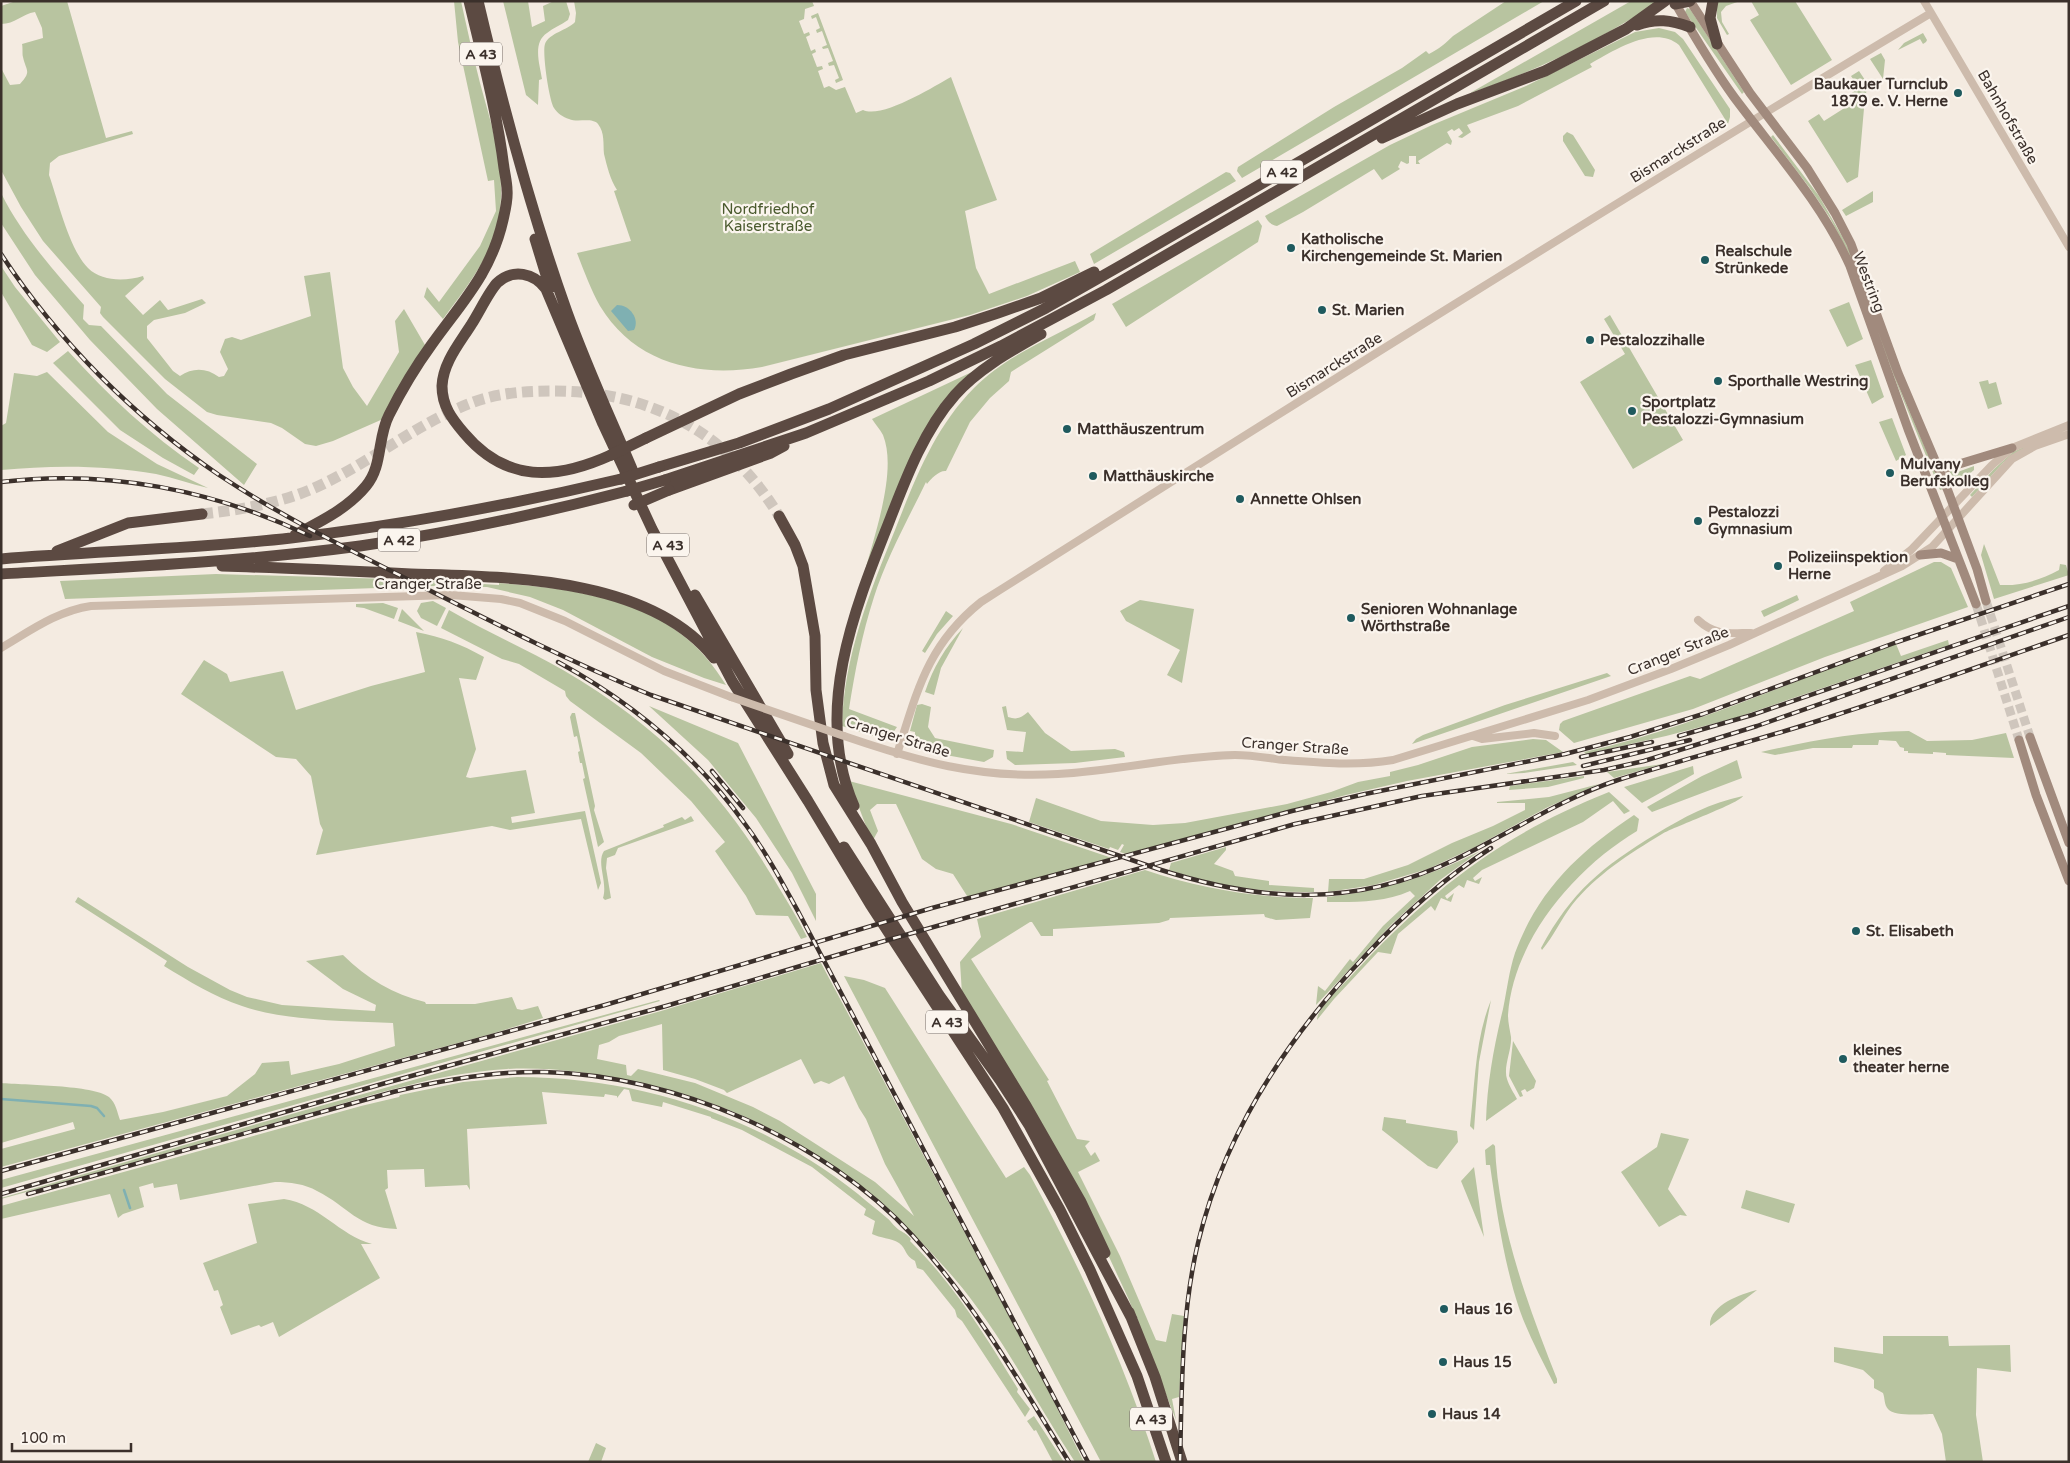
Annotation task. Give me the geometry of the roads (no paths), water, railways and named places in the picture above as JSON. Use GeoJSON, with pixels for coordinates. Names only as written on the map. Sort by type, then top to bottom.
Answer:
{"type":"FeatureCollection","features":[{"type":"Feature","properties":{"kind":"highway","name":"A 43"},"geometry":{"type":"LineString","coordinates":[[469,1],[493,106],[559,316],[603,424],[652,529],[732,681],[870,904],[1003,1108],[1032,1159],[1086,1261],[1136,1376],[1166,1462]]}},
{"type":"Feature","properties":{"kind":"highway","name":"A 43"},"geometry":{"type":"LineString","coordinates":[[478,1],[509,130],[567,313],[598,392],[660,529],[722,644],[844,847],[939,995],[1029,1124],[1132,1319],[1155,1377],[1182,1462]]}},
{"type":"Feature","properties":{"kind":"highway","name":"A 42"},"geometry":{"type":"LineString","coordinates":[[1,560],[212,546],[366,529],[467,513],[621,478],[739,443],[858,397],[974,344],[1084,282],[1127,262],[1576,1]]}},
{"type":"Feature","properties":{"kind":"highway","name":"A 42"},"geometry":{"type":"LineString","coordinates":[[1,574],[168,564],[291,553],[418,537],[490,524],[627,491],[667,485],[771,453],[806,433],[944,374],[1054,319],[1604,1]]}},
{"type":"Feature","properties":{"kind":"highway"},"geometry":{"type":"LineString","coordinates":[[1344,152],[1371,144],[1457,104],[1536,75],[1626,29],[1671,2],[1690,1]]}},
{"type":"Feature","properties":{"kind":"highway"},"geometry":{"type":"LineString","coordinates":[[1712,1],[1710,18],[1717,44]]}},
{"type":"Feature","properties":{"kind":"highway"},"geometry":{"type":"LineString","coordinates":[[1626,29],[1651,21],[1661,20],[1675,22],[1690,28]]}},
{"type":"Feature","properties":{"kind":"highway"},"geometry":{"type":"LineString","coordinates":[[289,538],[330,516],[351,502],[367,485],[376,468],[382,432],[391,411],[433,344],[457,314],[478,283],[491,256],[501,226],[508,191],[502,146],[493,106]]}},
{"type":"Feature","properties":{"kind":"highway"},"geometry":{"type":"LineString","coordinates":[[559,316],[540,281],[531,276],[514,274],[499,282],[450,359],[442,384],[446,407],[456,424],[477,448],[488,457],[527,472],[556,472],[592,464],[739,394],[791,374],[844,355],[998,314],[1084,282]]}},
{"type":"Feature","properties":{"kind":"highway"},"geometry":{"type":"LineString","coordinates":[[871,844],[846,785],[840,758],[837,717],[839,690],[848,641],[860,597],[919,451],[947,406],[979,372],[1042,333],[1054,319]]}},
{"type":"Feature","properties":{"kind":"highway"},"geometry":{"type":"LineString","coordinates":[[634,505],[667,485]]}},
{"type":"Feature","properties":{"kind":"highway"},"geometry":{"type":"LineString","coordinates":[[44,556],[128,523],[202,514]]}},
{"type":"Feature","properties":{"kind":"highway"},"geometry":{"type":"LineString","coordinates":[[779,516],[795,544],[805,574],[815,636],[816,690],[823,743],[834,785],[871,844],[902,902],[1026,1104],[1081,1202],[1120,1284],[1132,1319]]}},
{"type":"Feature","properties":{"kind":"highway"},"geometry":{"type":"LineString","coordinates":[[168,564],[488,575],[546,583],[601,594],[656,612],[683,628],[706,648],[732,681]]}},
{"type":"Feature","properties":{"kind":"main road","name":"Westring"},"geometry":{"type":"LineString","coordinates":[[1690,1],[1717,44],[1807,168],[1835,213],[1851,244],[1898,373],[1954,506],[1986,601]]}},
{"type":"Feature","properties":{"kind":"main road","name":"Westring"},"geometry":{"type":"LineString","coordinates":[[1671,2],[1690,28],[1711,64],[1809,194],[1841,246],[1850,266],[1908,430],[1976,604]]}},
{"type":"Feature","properties":{"kind":"main road"},"geometry":{"type":"LineString","coordinates":[[1938,468],[1946,468],[2012,448]]}},
{"type":"Feature","properties":{"kind":"main road"},"geometry":{"type":"LineString","coordinates":[[1920,555],[1941,553],[1958,559]]}},
{"type":"Feature","properties":{"kind":"main road"},"geometry":{"type":"LineString","coordinates":[[2030,737],[2069,843]]}},
{"type":"Feature","properties":{"kind":"main road"},"geometry":{"type":"LineString","coordinates":[[2019,740],[2036,795],[2069,881]]}},
{"type":"Feature","properties":{"kind":"street","name":"Bahnhofstraße"},"geometry":{"type":"LineString","coordinates":[[1924,1],[2069,247]]}},
{"type":"Feature","properties":{"kind":"street","name":"Bismarckstraße"},"geometry":{"type":"LineString","coordinates":[[897,754],[922,677],[933,656],[953,628],[981,602],[1546,247],[1765,112],[1931,14]]}},
{"type":"Feature","properties":{"kind":"street","name":"Cranger Straße"},"geometry":{"type":"LineString","coordinates":[[1877,577],[1911,550],[1992,465],[2012,448],[2069,425]]}},
{"type":"Feature","properties":{"kind":"street","name":"Cranger Straße"},"geometry":{"type":"LineString","coordinates":[[1,648],[56,616],[74,609],[91,606],[402,596],[480,596],[511,601],[565,620],[664,672],[731,697],[897,754],[940,766],[1000,773],[1057,774],[1236,755],[1328,764],[1370,764],[1414,755],[1631,684],[1692,661],[1902,566],[1932,546],[2012,459],[2035,446],[2069,434]]}},
{"type":"Feature","properties":{"kind":"street"},"geometry":{"type":"LineString","coordinates":[[1698,620],[1710,629],[1720,633],[1756,633]]}},
{"type":"Feature","properties":{"kind":"street"},"geometry":{"type":"LineString","coordinates":[[1473,736],[1482,739],[1534,733],[1555,736]]}},
{"type":"Feature","properties":{"kind":"water"},"geometry":{"type":"Polygon","coordinates":[[[617,305],[626,307],[633,313],[636,321],[634,330],[628,331],[611,311],[617,305]]]}},
{"type":"Feature","properties":{"kind":"waterway"},"geometry":{"type":"LineString","coordinates":[[1,1099],[91,1106],[97,1108],[104,1116]]}},
{"type":"Feature","properties":{"kind":"waterway"},"geometry":{"type":"LineString","coordinates":[[124,1190],[130,1208]]}},
{"type":"Feature","properties":{"kind":"tunnel"},"geometry":{"type":"LineString","coordinates":[[202,514],[267,504],[314,488],[347,472],[434,420],[471,403],[511,393],[553,391],[588,393],[622,399],[654,408],[683,422],[711,440],[736,461],[759,487],[779,516]]}},
{"type":"Feature","properties":{"kind":"tunnel"},"geometry":{"type":"LineString","coordinates":[[1986,601],[2030,737]]}},
{"type":"Feature","properties":{"kind":"tunnel"},"geometry":{"type":"LineString","coordinates":[[1976,604],[2019,740]]}},
{"type":"Feature","properties":{"kind":"railway"},"geometry":{"type":"LineString","coordinates":[[1,254],[23,286],[73,347],[128,403],[157,428],[219,475],[244,491],[345,548],[536,643],[651,695],[1158,869],[1233,888],[1307,895],[1343,893],[1417,876],[1454,860],[1555,807],[1618,780],[1836,715],[2069,635]]}},
{"type":"Feature","properties":{"kind":"railway"},"geometry":{"type":"LineString","coordinates":[[1,482],[80,478],[120,481],[159,487],[198,495],[236,506],[310,536]]}},
{"type":"Feature","properties":{"kind":"railway"},"geometry":{"type":"LineString","coordinates":[[1,1171],[605,1005],[932,908],[1292,811],[1365,794],[1565,754],[1630,737],[1703,714],[1897,642],[2069,584]]}},
{"type":"Feature","properties":{"kind":"railway"},"geometry":{"type":"LineString","coordinates":[[1679,736],[1752,715],[2069,606]]}},
{"type":"Feature","properties":{"kind":"railway"},"geometry":{"type":"LineString","coordinates":[[1,1194],[382,1084],[666,1006],[881,942],[1295,824],[1422,796],[1604,770],[1644,761],[1757,726],[2069,617]]}},
{"type":"Feature","properties":{"kind":"railway"},"geometry":{"type":"LineString","coordinates":[[558,662],[611,694],[684,753],[726,799],[760,846],[800,915],[1088,1462]]}},
{"type":"Feature","properties":{"kind":"railway"},"geometry":{"type":"LineString","coordinates":[[1583,766],[1690,740]]}},
{"type":"Feature","properties":{"kind":"railway"},"geometry":{"type":"LineString","coordinates":[[1581,757],[1652,742]]}},
{"type":"Feature","properties":{"kind":"railway"},"geometry":{"type":"LineString","coordinates":[[712,771],[743,808]]}},
{"type":"Feature","properties":{"kind":"railway"},"geometry":{"type":"LineString","coordinates":[[1180,1462],[1183,1352],[1192,1270],[1209,1202],[1224,1163],[1242,1125],[1285,1053],[1337,987],[1379,941],[1409,912],[1440,885],[1491,848]]}},
{"type":"Feature","properties":{"kind":"railway"},"geometry":{"type":"LineString","coordinates":[[28,1194],[393,1092],[449,1080],[506,1073],[544,1072],[594,1076],[644,1085],[695,1100],[744,1119],[792,1142],[836,1170],[877,1201],[913,1236],[957,1289],[996,1345],[1069,1462]]}},
{"type":"Feature","properties":{"kind":"place","name":"Baukauer Turnclub 1879 e. V. Herne"},"geometry":{"type":"Point","coordinates":[1958,93]}},
{"type":"Feature","properties":{"kind":"place","name":"Katholische Kirchengemeinde St. Marien"},"geometry":{"type":"Point","coordinates":[1291,248]}},
{"type":"Feature","properties":{"kind":"place","name":"Realschule Strünkede"},"geometry":{"type":"Point","coordinates":[1705,260]}},
{"type":"Feature","properties":{"kind":"place","name":"St. Marien"},"geometry":{"type":"Point","coordinates":[1322,310]}},
{"type":"Feature","properties":{"kind":"place","name":"Pestalozzihalle"},"geometry":{"type":"Point","coordinates":[1590,340]}},
{"type":"Feature","properties":{"kind":"place","name":"Sporthalle Westring"},"geometry":{"type":"Point","coordinates":[1718,381]}},
{"type":"Feature","properties":{"kind":"place","name":"Sportplatz Pestalozzi-Gymnasium"},"geometry":{"type":"Point","coordinates":[1632,411]}},
{"type":"Feature","properties":{"kind":"place","name":"Matthäuszentrum"},"geometry":{"type":"Point","coordinates":[1067,429]}},
{"type":"Feature","properties":{"kind":"place","name":"Mulvany Berufskolleg"},"geometry":{"type":"Point","coordinates":[1890,473]}},
{"type":"Feature","properties":{"kind":"place","name":"Matthäuskirche"},"geometry":{"type":"Point","coordinates":[1093,476]}},
{"type":"Feature","properties":{"kind":"place","name":"Annette Ohlsen"},"geometry":{"type":"Point","coordinates":[1240,499]}},
{"type":"Feature","properties":{"kind":"place","name":"Pestalozzi Gymnasium"},"geometry":{"type":"Point","coordinates":[1698,521]}},
{"type":"Feature","properties":{"kind":"place","name":"Polizeiinspektion Herne"},"geometry":{"type":"Point","coordinates":[1778,566]}},
{"type":"Feature","properties":{"kind":"place","name":"Senioren Wohnanlage Wörthstraße"},"geometry":{"type":"Point","coordinates":[1351,618]}},
{"type":"Feature","properties":{"kind":"place","name":"St. Elisabeth"},"geometry":{"type":"Point","coordinates":[1856,931]}},
{"type":"Feature","properties":{"kind":"place","name":"kleines theater herne"},"geometry":{"type":"Point","coordinates":[1843,1059]}},
{"type":"Feature","properties":{"kind":"place","name":"Haus 16"},"geometry":{"type":"Point","coordinates":[1444,1309]}},
{"type":"Feature","properties":{"kind":"place","name":"Haus 15"},"geometry":{"type":"Point","coordinates":[1443,1362]}},
{"type":"Feature","properties":{"kind":"place","name":"Haus 14"},"geometry":{"type":"Point","coordinates":[1432,1414]}},
{"type":"Feature","properties":{"kind":"park label","name":"Nordfriedhof Kaiserstraße"},"geometry":{"type":"Point","coordinates":[768,218]}}]}
